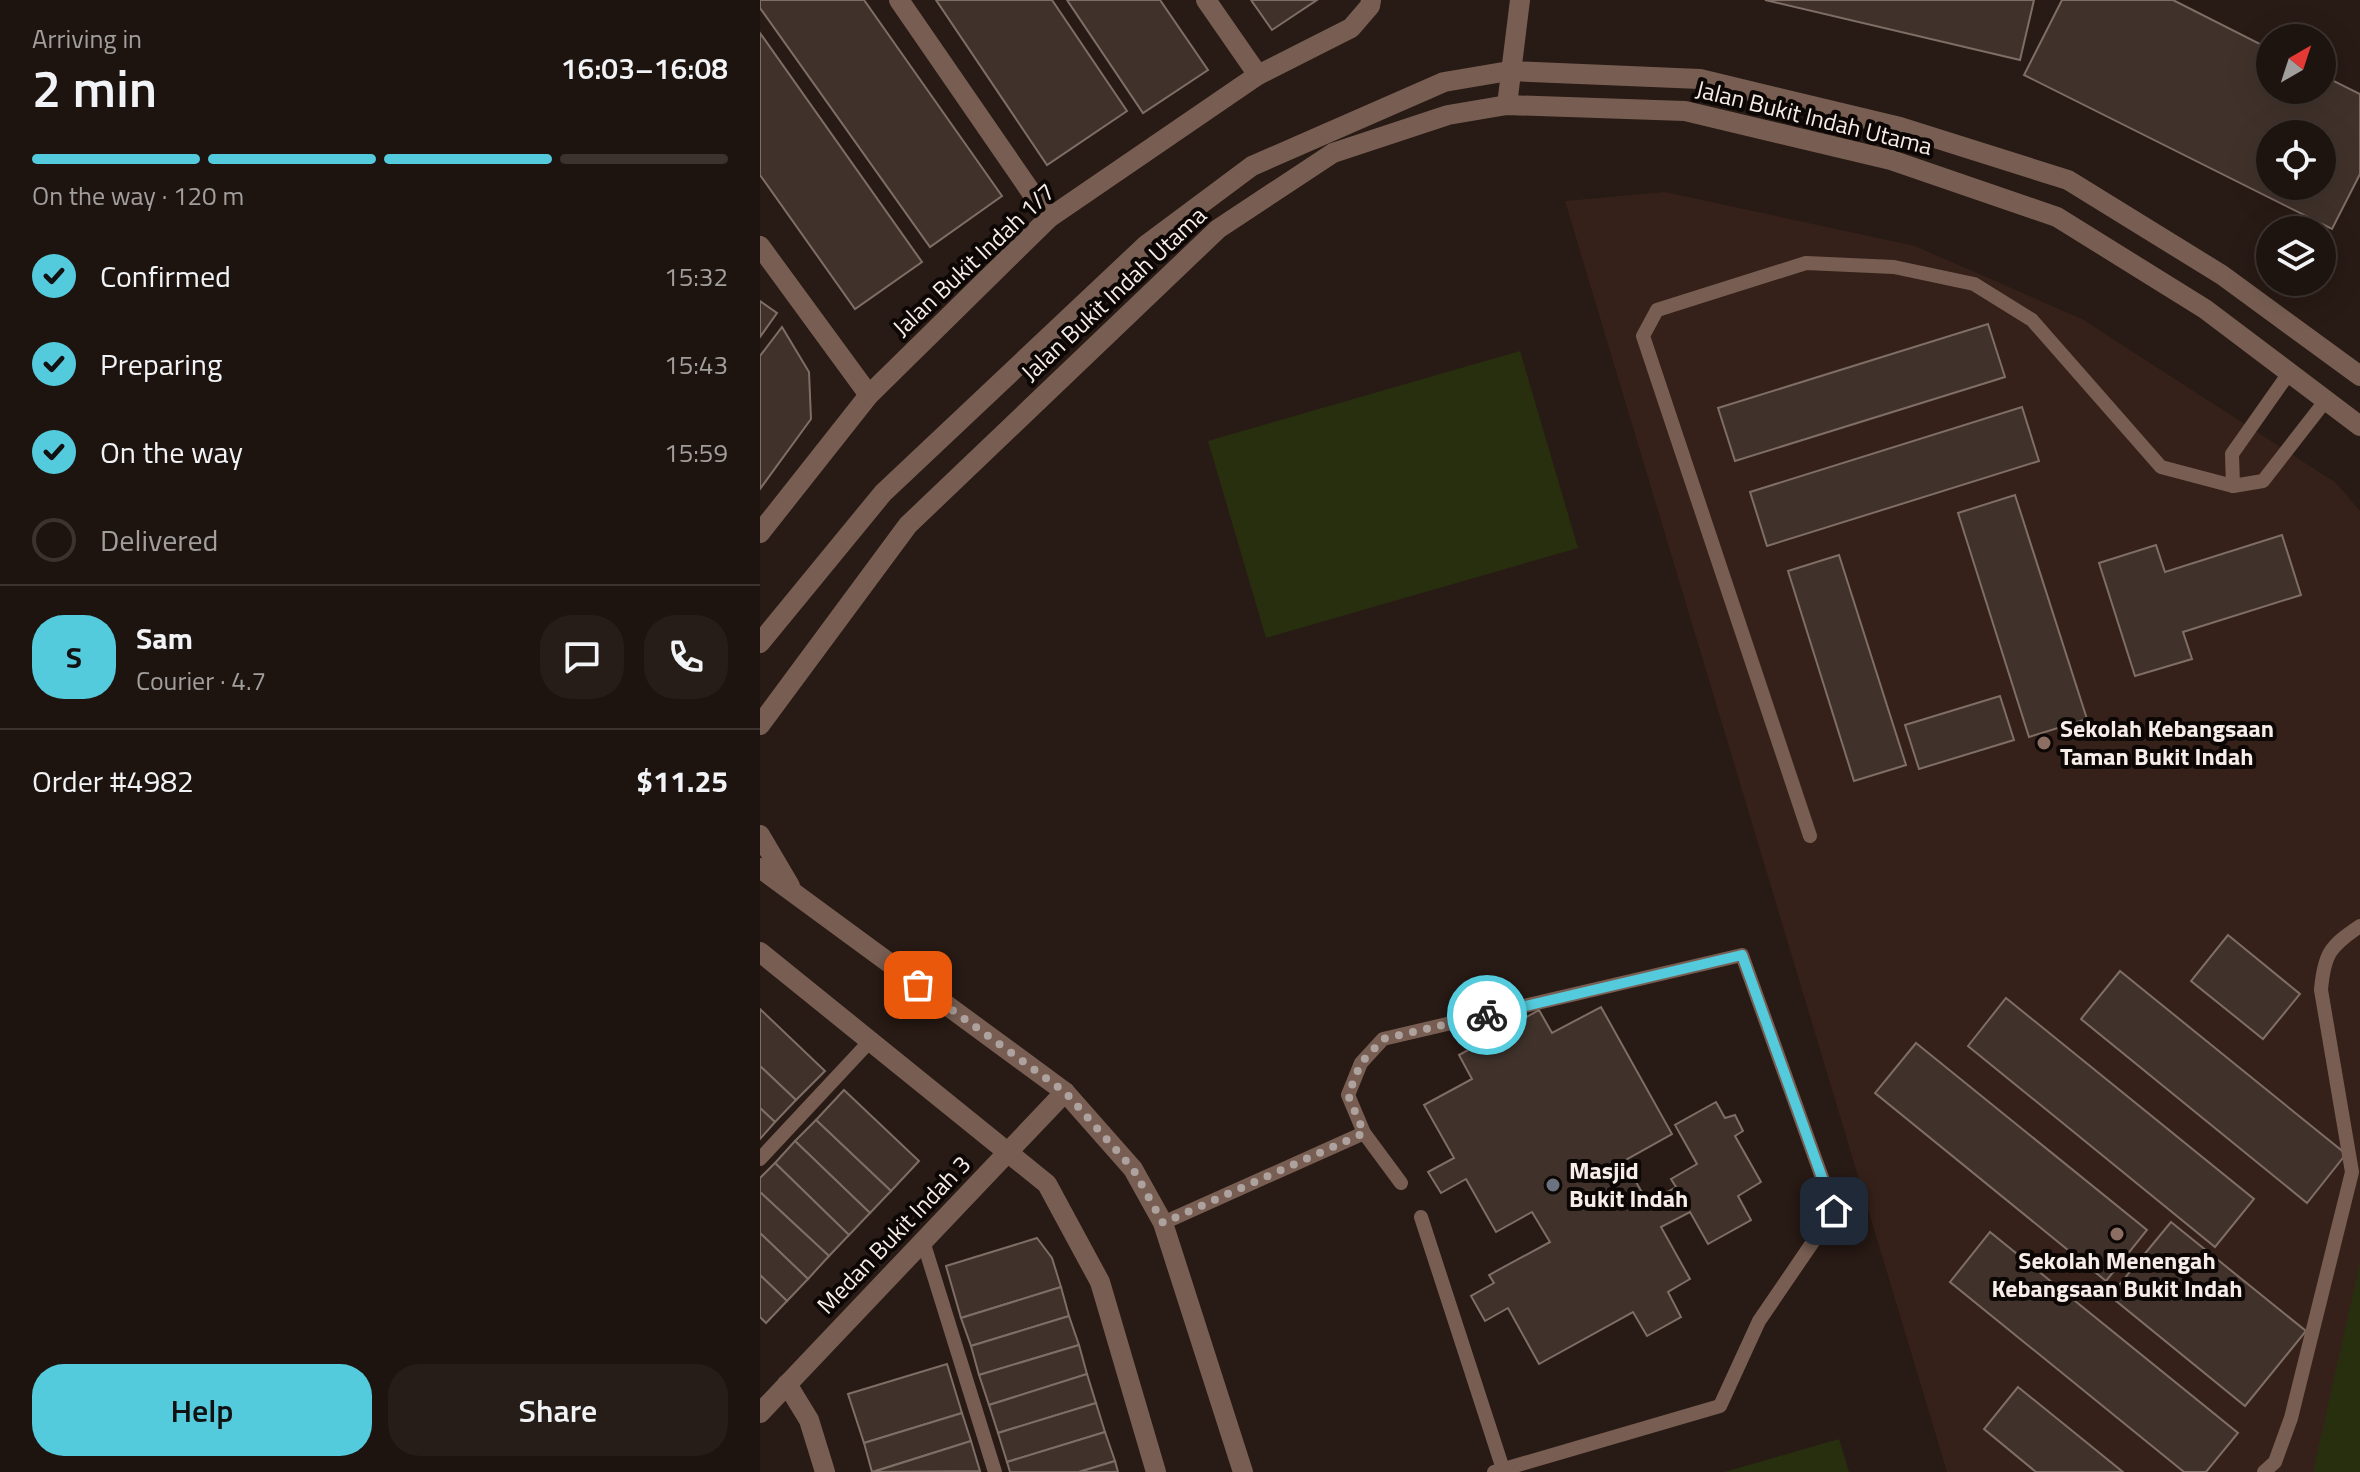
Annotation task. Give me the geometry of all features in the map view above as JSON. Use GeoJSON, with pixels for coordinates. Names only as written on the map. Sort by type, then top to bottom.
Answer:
{"type":"FeatureCollection","features":[{"type":"Feature","properties":{"kind":"street"},"geometry":{"type":"LineString","coordinates":[[899,0],[1049,218]]}},
{"type":"Feature","properties":{"kind":"street"},"geometry":{"type":"LineString","coordinates":[[1206,0],[1258,75]]}},
{"type":"Feature","properties":{"kind":"street","name":"Jalan Bukit Indah 1/7"},"geometry":{"type":"LineString","coordinates":[[760,533],[869,395],[1049,218],[1258,75],[1351,28],[1370,6],[1371,0]]}},
{"type":"Feature","properties":{"kind":"street"},"geometry":{"type":"LineString","coordinates":[[1507,105],[1520,0]]}},
{"type":"Feature","properties":{"kind":"street","name":"Jalan Bukit Indah Utama"},"geometry":{"type":"LineString","coordinates":[[760,643],[883,493],[1146,245],[1252,166],[1444,82],[1509,71],[1700,79],[1900,127],[2068,180],[2222,275],[2360,376]]}},
{"type":"Feature","properties":{"kind":"street","name":"Jalan Bukit Indah Utama"},"geometry":{"type":"LineString","coordinates":[[760,725],[908,525],[1218,229],[1333,153],[1448,115],[1507,105],[1685,111],[1906,165],[2057,217],[2205,309],[2360,426]]}},
{"type":"Feature","properties":{"kind":"street"},"geometry":{"type":"LineString","coordinates":[[760,246],[869,395]]}},
{"type":"Feature","properties":{"kind":"street"},"geometry":{"type":"LineString","coordinates":[[760,835],[796,895]]}},
{"type":"Feature","properties":{"kind":"street"},"geometry":{"type":"LineString","coordinates":[[760,868],[1065,1092],[1133,1169],[1163,1223],[1243,1472]]}},
{"type":"Feature","properties":{"kind":"street"},"geometry":{"type":"LineString","coordinates":[[760,876],[796,895]]}},
{"type":"Feature","properties":{"kind":"street"},"geometry":{"type":"LineString","coordinates":[[760,952],[872,1039],[1047,1184],[1100,1282],[1156,1472]]}},
{"type":"Feature","properties":{"kind":"street","name":"Medan Bukit Indah 3"},"geometry":{"type":"LineString","coordinates":[[760,1413],[1065,1092]]}},
{"type":"Feature","properties":{"kind":"street"},"geometry":{"type":"LineString","coordinates":[[787,1384],[809,1420],[825,1472]]}},
{"type":"Feature","properties":{"kind":"lane"},"geometry":{"type":"LineString","coordinates":[[1810,836],[1643,336],[1657,310],[1806,263],[1894,267],[1974,284],[2032,320],[2161,467],[2233,486],[2263,481],[2326,400]]}},
{"type":"Feature","properties":{"kind":"lane"},"geometry":{"type":"LineString","coordinates":[[2233,486],[2232,454],[2289,373]]}},
{"type":"Feature","properties":{"kind":"lane"},"geometry":{"type":"LineString","coordinates":[[2264,1472],[2275,1462],[2291,1418],[2352,1172],[2321,990],[2323,961],[2338,941],[2360,926]]}},
{"type":"Feature","properties":{"kind":"lane"},"geometry":{"type":"LineString","coordinates":[[1401,1183],[1364,1133],[1348,1095],[1361,1063],[1383,1039],[1742,955],[1834,1211],[1759,1321],[1720,1406],[1498,1471],[1421,1217]]}},
{"type":"Feature","properties":{"kind":"lane"},"geometry":{"type":"LineString","coordinates":[[760,1159],[872,1039]]}},
{"type":"Feature","properties":{"kind":"lane"},"geometry":{"type":"LineString","coordinates":[[1163,1223],[1364,1133]]}},
{"type":"Feature","properties":{"kind":"lane"},"geometry":{"type":"LineString","coordinates":[[923,1241],[995,1472]]}},
{"type":"Feature","properties":{"kind":"shaded area","name":"Sekolah Kebangsaan Taman Bukit Indah"},"geometry":{"type":"Polygon","coordinates":[[[1665,192],[1915,246],[2082,319],[2336,483],[2360,511],[2360,1472],[1947,1472],[1565,201],[1665,192]]]}},
{"type":"Feature","properties":{"kind":"green space"},"geometry":{"type":"Polygon","coordinates":[[[1520,351],[1578,548],[1266,638],[1208,441],[1520,351]]]}},
{"type":"Feature","properties":{"kind":"green space"},"geometry":{"type":"Polygon","coordinates":[[[2360,1262],[2360,1472],[2313,1472],[2360,1262]]]}},
{"type":"Feature","properties":{"kind":"green space"},"geometry":{"type":"Polygon","coordinates":[[[1839,1439],[1849,1472],[1724,1472],[1839,1439]]]}},
{"type":"Feature","properties":{"kind":"building"},"geometry":{"type":"Polygon","coordinates":[[[760,0],[864,0],[1002,196],[930,247],[760,8],[760,0]]]}},
{"type":"Feature","properties":{"kind":"building"},"geometry":{"type":"Polygon","coordinates":[[[936,0],[1052,0],[1127,111],[1047,165],[936,0]]]}},
{"type":"Feature","properties":{"kind":"building"},"geometry":{"type":"Polygon","coordinates":[[[1067,0],[1160,0],[1208,70],[1143,113],[1067,0]]]}},
{"type":"Feature","properties":{"kind":"building"},"geometry":{"type":"Polygon","coordinates":[[[1251,0],[1317,0],[1272,30],[1251,0]]]}},
{"type":"Feature","properties":{"kind":"building"},"geometry":{"type":"Polygon","coordinates":[[[1765,0],[2034,0],[2020,60],[1765,0]]]}},
{"type":"Feature","properties":{"kind":"building"},"geometry":{"type":"Polygon","coordinates":[[[2062,0],[2173,0],[2256,42],[2256,104],[2336,104],[2336,82],[2360,94],[2360,174],[2336,221],[2336,216],[2306,216],[2274,200],[2336,200],[2336,120],[2256,120],[2256,191],[2024,75],[2062,0]]]}},
{"type":"Feature","properties":{"kind":"building"},"geometry":{"type":"Polygon","coordinates":[[[760,33],[922,262],[855,309],[760,175],[760,33]]]}},
{"type":"Feature","properties":{"kind":"building"},"geometry":{"type":"Polygon","coordinates":[[[760,301],[777,313],[760,337],[760,301]]]}},
{"type":"Feature","properties":{"kind":"building"},"geometry":{"type":"Polygon","coordinates":[[[1988,324],[2005,377],[1735,461],[1718,408],[1988,324]]]}},
{"type":"Feature","properties":{"kind":"building"},"geometry":{"type":"Polygon","coordinates":[[[782,327],[809,372],[811,419],[760,489],[760,356],[782,327]]]}},
{"type":"Feature","properties":{"kind":"building"},"geometry":{"type":"Polygon","coordinates":[[[2022,407],[2039,461],[1767,546],[1750,492],[2022,407]]]}},
{"type":"Feature","properties":{"kind":"building"},"geometry":{"type":"Polygon","coordinates":[[[2015,495],[2087,719],[2029,737],[1958,513],[2015,495]]]}},
{"type":"Feature","properties":{"kind":"building"},"geometry":{"type":"Polygon","coordinates":[[[2282,535],[2301,595],[2183,632],[2192,659],[2135,676],[2099,563],[2156,545],[2165,572],[2282,535]]]}},
{"type":"Feature","properties":{"kind":"building"},"geometry":{"type":"Polygon","coordinates":[[[1839,555],[1906,765],[1854,781],[1788,571],[1839,555]]]}},
{"type":"Feature","properties":{"kind":"building"},"geometry":{"type":"Polygon","coordinates":[[[2000,696],[2014,740],[1919,769],[1905,725],[2000,696]]]}},
{"type":"Feature","properties":{"kind":"building"},"geometry":{"type":"Polygon","coordinates":[[[2228,935],[2300,994],[2263,1039],[2191,981],[2228,935]]]}},
{"type":"Feature","properties":{"kind":"building"},"geometry":{"type":"Polygon","coordinates":[[[2120,971],[2346,1154],[2307,1203],[2081,1019],[2120,971]]]}},
{"type":"Feature","properties":{"kind":"building"},"geometry":{"type":"Polygon","coordinates":[[[2006,998],[2254,1199],[2215,1247],[1968,1046],[2006,998]]]}},
{"type":"Feature","properties":{"kind":"building","name":"Masjid Bukit Indah"},"geometry":{"type":"Polygon","coordinates":[[[1601,1007],[1672,1134],[1624,1161],[1648,1203],[1676,1187],[1671,1179],[1697,1164],[1675,1125],[1716,1102],[1725,1118],[1735,1115],[1743,1131],[1735,1136],[1761,1182],[1738,1196],[1751,1220],[1708,1244],[1690,1212],[1661,1227],[1690,1279],[1668,1292],[1681,1317],[1647,1336],[1633,1312],[1539,1364],[1508,1308],[1485,1321],[1471,1296],[1494,1283],[1489,1275],[1550,1242],[1532,1212],[1496,1232],[1466,1179],[1441,1193],[1428,1172],[1454,1158],[1424,1105],[1472,1079],[1459,1055],[1483,1042],[1479,1036],[1512,1017],[1516,1023],[1539,1010],[1552,1033],[1601,1007]]]}},
{"type":"Feature","properties":{"kind":"building"},"geometry":{"type":"Polygon","coordinates":[[[760,1009],[825,1071],[796,1100],[760,1066],[760,1009]]]}},
{"type":"Feature","properties":{"kind":"building"},"geometry":{"type":"Polygon","coordinates":[[[1916,1043],[2147,1230],[2106,1281],[1875,1093],[1916,1043]]]}},
{"type":"Feature","properties":{"kind":"building"},"geometry":{"type":"Polygon","coordinates":[[[760,1066],[796,1100],[775,1122],[760,1108],[760,1066]]]}},
{"type":"Feature","properties":{"kind":"building"},"geometry":{"type":"Polygon","coordinates":[[[844,1090],[919,1161],[891,1191],[816,1120],[844,1090]]]}},
{"type":"Feature","properties":{"kind":"building"},"geometry":{"type":"Polygon","coordinates":[[[760,1108],[775,1122],[760,1139],[760,1108]]]}},
{"type":"Feature","properties":{"kind":"building"},"geometry":{"type":"Polygon","coordinates":[[[816,1120],[891,1191],[870,1213],[795,1141],[816,1120]]]}},
{"type":"Feature","properties":{"kind":"building"},"geometry":{"type":"Polygon","coordinates":[[[795,1141],[870,1213],[849,1235],[775,1163],[795,1141]]]}},
{"type":"Feature","properties":{"kind":"building"},"geometry":{"type":"Polygon","coordinates":[[[775,1163],[849,1235],[829,1256],[760,1192],[760,1178],[775,1163]]]}},
{"type":"Feature","properties":{"kind":"building"},"geometry":{"type":"Polygon","coordinates":[[[760,1192],[829,1256],[808,1279],[760,1233],[760,1192]]]}},
{"type":"Feature","properties":{"kind":"building"},"geometry":{"type":"Polygon","coordinates":[[[2171,1222],[2306,1331],[2245,1406],[2110,1296],[2171,1222]]]}},
{"type":"Feature","properties":{"kind":"building"},"geometry":{"type":"Polygon","coordinates":[[[1990,1232],[2238,1433],[2206,1472],[2184,1472],[1950,1282],[1990,1232]]]}},
{"type":"Feature","properties":{"kind":"building"},"geometry":{"type":"Polygon","coordinates":[[[760,1233],[808,1279],[787,1301],[760,1275],[760,1233]]]}},
{"type":"Feature","properties":{"kind":"building"},"geometry":{"type":"Polygon","coordinates":[[[1037,1238],[1052,1258],[1061,1287],[961,1318],[946,1266],[1037,1238]]]}},
{"type":"Feature","properties":{"kind":"building"},"geometry":{"type":"Polygon","coordinates":[[[760,1275],[787,1301],[766,1323],[760,1317],[760,1275]]]}},
{"type":"Feature","properties":{"kind":"building"},"geometry":{"type":"Polygon","coordinates":[[[1061,1287],[1069,1316],[971,1346],[961,1318],[1061,1287]]]}},
{"type":"Feature","properties":{"kind":"building"},"geometry":{"type":"Polygon","coordinates":[[[1069,1316],[1079,1345],[979,1375],[971,1346],[1069,1316]]]}},
{"type":"Feature","properties":{"kind":"building"},"geometry":{"type":"Polygon","coordinates":[[[1079,1345],[1087,1374],[989,1405],[979,1375],[1079,1345]]]}},
{"type":"Feature","properties":{"kind":"building"},"geometry":{"type":"Polygon","coordinates":[[[947,1364],[962,1413],[864,1443],[848,1394],[947,1364]]]}},
{"type":"Feature","properties":{"kind":"building"},"geometry":{"type":"Polygon","coordinates":[[[1087,1374],[1096,1403],[998,1433],[989,1405],[1087,1374]]]}},
{"type":"Feature","properties":{"kind":"building"},"geometry":{"type":"Polygon","coordinates":[[[2018,1387],[2123,1472],[2036,1472],[1984,1429],[2018,1387]]]}},
{"type":"Feature","properties":{"kind":"building"},"geometry":{"type":"Polygon","coordinates":[[[1096,1403],[1105,1432],[1007,1462],[998,1433],[1096,1403]]]}},
{"type":"Feature","properties":{"kind":"building"},"geometry":{"type":"Polygon","coordinates":[[[962,1413],[971,1441],[872,1472],[864,1443],[962,1413]]]}},
{"type":"Feature","properties":{"kind":"building"},"geometry":{"type":"Polygon","coordinates":[[[1105,1432],[1115,1461],[1079,1472],[1010,1472],[1007,1462],[1105,1432]]]}},
{"type":"Feature","properties":{"kind":"building"},"geometry":{"type":"Polygon","coordinates":[[[971,1441],[980,1471],[873,1472],[971,1441]]]}},
{"type":"Feature","properties":{"kind":"building"},"geometry":{"type":"Polygon","coordinates":[[[1115,1461],[1118,1472],[1079,1472],[1115,1461]]]}},
{"type":"Feature","properties":{"kind":"way so far"},"geometry":{"type":"LineString","coordinates":[[918,985],[1065,1092],[1133,1169],[1163,1223],[1364,1133],[1348,1095],[1361,1063],[1383,1039],[1487,1015]]}},
{"type":"Feature","properties":{"kind":"place","name":"Sekolah Kebangsaan Taman Bukit Indah"},"geometry":{"type":"Point","coordinates":[2044,743]}},
{"type":"Feature","properties":{"kind":"place","name":"Masjid Bukit Indah"},"geometry":{"type":"Point","coordinates":[1553,1185]}},
{"type":"Feature","properties":{"kind":"place","name":"Sekolah Menengah Kebangsaan Bukit Indah"},"geometry":{"type":"Point","coordinates":[2117,1234]}},
{"type":"Feature","properties":{"kind":"route"},"geometry":{"type":"LineString","coordinates":[[1487,1015],[1742,955],[1834,1211]]}}]}
